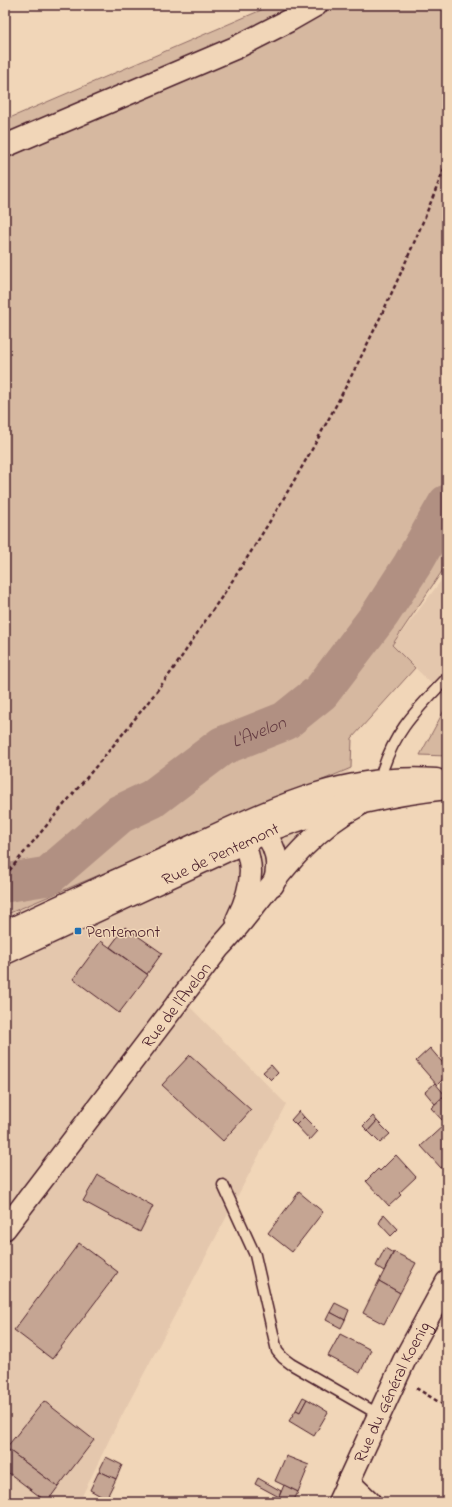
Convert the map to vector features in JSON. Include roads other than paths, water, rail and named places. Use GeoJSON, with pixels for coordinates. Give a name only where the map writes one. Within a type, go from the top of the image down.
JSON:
{"type":"FeatureCollection","features":[{"type":"Feature","properties":{"kind":"street"},"geometry":{"type":"LineString","coordinates":[[5,146],[242,45],[316,5]]}},
{"type":"Feature","properties":{"kind":"street","name":"Rue de Pentemont"},"geometry":{"type":"LineString","coordinates":[[5,932],[243,832],[264,832],[374,793],[404,778],[447,781]]}},
{"type":"Feature","properties":{"kind":"street","name":"Rue de Pentemont"},"geometry":{"type":"LineString","coordinates":[[5,953],[315,794],[347,785],[374,793],[447,788]]}},
{"type":"Feature","properties":{"kind":"street","name":"Rue de l'Avelon"},"geometry":{"type":"LineString","coordinates":[[5,1229],[219,948],[304,848],[339,817],[374,793]]}},
{"type":"Feature","properties":{"kind":"street"},"geometry":{"type":"LineString","coordinates":[[219,948],[233,928],[244,905],[249,889],[250,866],[243,832]]}},
{"type":"Feature","properties":{"kind":"street"},"geometry":{"type":"LineString","coordinates":[[264,832],[271,844],[276,859],[277,867],[273,885]]}},
{"type":"Feature","properties":{"kind":"street","name":"Rue du Général Koenig"},"geometry":{"type":"LineString","coordinates":[[339,1502],[396,1376],[447,1282]]}},
{"type":"Feature","properties":{"kind":"street"},"geometry":{"type":"LineString","coordinates":[[348,1481],[370,1502]]}},
{"type":"Feature","properties":{"kind":"lane"},"geometry":{"type":"LineString","coordinates":[[374,793],[389,752],[402,727],[410,716],[447,678]]}},
{"type":"Feature","properties":{"kind":"lane"},"geometry":{"type":"LineString","coordinates":[[223,1185],[254,1255],[276,1351],[282,1358],[291,1364],[378,1414]]}},
{"type":"Feature","properties":{"kind":"waterway","name":"L'Avelon"},"geometry":{"type":"LineString","coordinates":[[5,883],[48,876],[120,814],[152,799],[222,746],[285,721],[321,692],[381,613],[412,565],[447,504]]}},
{"type":"Feature","properties":{"kind":"place","name":"Pentemont"},"geometry":{"type":"Point","coordinates":[78,931]}}]}
